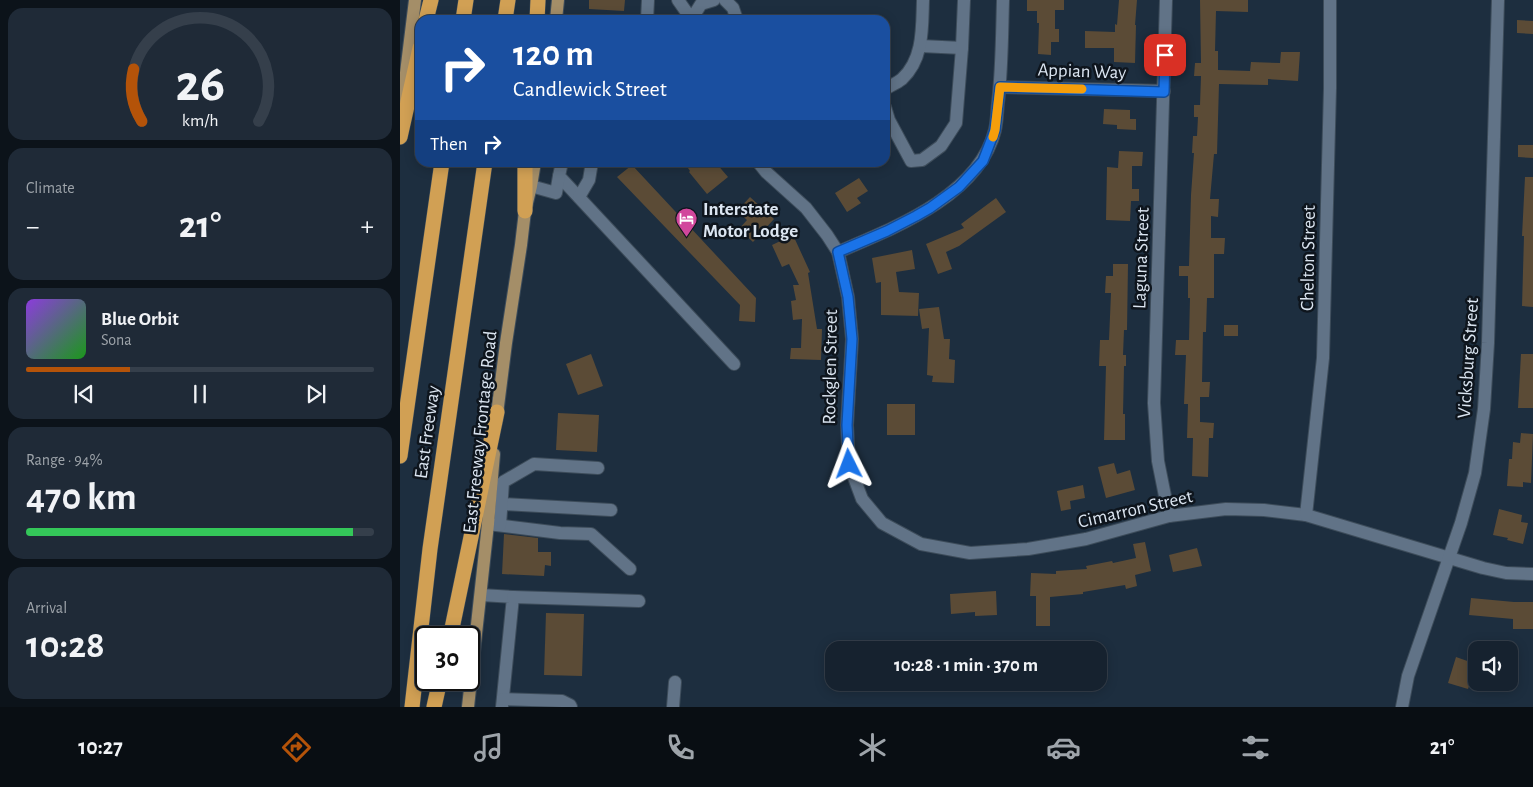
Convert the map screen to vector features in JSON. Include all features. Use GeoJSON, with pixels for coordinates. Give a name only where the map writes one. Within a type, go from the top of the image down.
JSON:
{"type":"FeatureCollection","features":[{"type":"Feature","properties":{"kind":"highway"},"geometry":{"type":"LineString","coordinates":[[427,15],[431,0]]}},
{"type":"Feature","properties":{"kind":"highway"},"geometry":{"type":"LineString","coordinates":[[464,15],[466,0]]}},
{"type":"Feature","properties":{"kind":"highway"},"geometry":{"type":"LineString","coordinates":[[506,15],[508,0]]}},
{"type":"Feature","properties":{"kind":"highway"},"geometry":{"type":"LineString","coordinates":[[537,15],[538,0]]}},
{"type":"Feature","properties":{"kind":"highway"},"geometry":{"type":"LineString","coordinates":[[400,137],[415,70]]}},
{"type":"Feature","properties":{"kind":"highway","name":"East Freeway"},"geometry":{"type":"LineString","coordinates":[[400,456],[441,167]]}},
{"type":"Feature","properties":{"kind":"highway","name":"East Freeway"},"geometry":{"type":"LineString","coordinates":[[412,707],[428,558],[484,167]]}},
{"type":"Feature","properties":{"kind":"highway"},"geometry":{"type":"LineString","coordinates":[[525,167],[525,211]]}},
{"type":"Feature","properties":{"kind":"highway"},"geometry":{"type":"LineString","coordinates":[[452,626],[497,412]]}},
{"type":"Feature","properties":{"kind":"highway"},"geometry":{"type":"LineString","coordinates":[[434,707],[438,691]]}},
{"type":"Feature","properties":{"kind":"main road"},"geometry":{"type":"LineString","coordinates":[[400,123],[415,0]]}},
{"type":"Feature","properties":{"kind":"main road"},"geometry":{"type":"LineString","coordinates":[[556,15],[558,0]]}},
{"type":"Feature","properties":{"kind":"main road","name":"East Freeway Frontage Road"},"geometry":{"type":"LineString","coordinates":[[468,707],[480,595],[494,525],[497,412],[525,211],[534,167]]}},
{"type":"Feature","properties":{"kind":"street"},"geometry":{"type":"LineString","coordinates":[[647,15],[648,0]]}},
{"type":"Feature","properties":{"kind":"street"},"geometry":{"type":"LineString","coordinates":[[678,0],[688,15]]}},
{"type":"Feature","properties":{"kind":"street"},"geometry":{"type":"LineString","coordinates":[[695,15],[701,4],[714,0]]}},
{"type":"Feature","properties":{"kind":"street"},"geometry":{"type":"LineString","coordinates":[[725,0],[733,8],[735,15]]}},
{"type":"Feature","properties":{"kind":"street"},"geometry":{"type":"LineString","coordinates":[[890,86],[902,79],[910,69],[921,46],[923,0]]}},
{"type":"Feature","properties":{"kind":"street"},"geometry":{"type":"LineString","coordinates":[[890,122],[911,160],[922,160],[941,146],[956,123],[964,0]]}},
{"type":"Feature","properties":{"kind":"street"},"geometry":{"type":"LineString","coordinates":[[838,252],[887,231],[930,208],[959,187],[983,161],[995,130],[1000,87],[1003,0]]}},
{"type":"Feature","properties":{"kind":"street","name":"Laguna Street"},"geometry":{"type":"LineString","coordinates":[[1166,0],[1154,403],[1158,461],[1169,516]]}},
{"type":"Feature","properties":{"kind":"street","name":"Chelton Street"},"geometry":{"type":"LineString","coordinates":[[1306,515],[1324,358],[1330,0]]}},
{"type":"Feature","properties":{"kind":"street","name":"Vicksburg Street"},"geometry":{"type":"LineString","coordinates":[[1402,707],[1408,676],[1461,523],[1475,473],[1484,409],[1488,343],[1498,0]]}},
{"type":"Feature","properties":{"kind":"street"},"geometry":{"type":"LineString","coordinates":[[921,46],[962,48]]}},
{"type":"Feature","properties":{"kind":"street","name":"Appian Way"},"geometry":{"type":"LineString","coordinates":[[1000,87],[1164,92]]}},
{"type":"Feature","properties":{"kind":"street"},"geometry":{"type":"LineString","coordinates":[[531,186],[556,193],[561,167]]}},
{"type":"Feature","properties":{"kind":"street"},"geometry":{"type":"LineString","coordinates":[[579,197],[589,180],[591,167]]}},
{"type":"Feature","properties":{"kind":"street","name":"Rockglen Street"},"geometry":{"type":"LineString","coordinates":[[762,167],[806,208],[838,252],[848,297],[852,339],[847,425],[849,464],[856,483]]}},
{"type":"Feature","properties":{"kind":"street"},"geometry":{"type":"LineString","coordinates":[[559,176],[734,364]]}},
{"type":"Feature","properties":{"kind":"street"},"geometry":{"type":"LineString","coordinates":[[598,468],[534,464],[503,482],[502,504],[494,525],[560,533],[592,534],[630,569]]}},
{"type":"Feature","properties":{"kind":"street","name":"Cimarron Street"},"geometry":{"type":"LineString","coordinates":[[856,483],[862,499],[882,523],[921,544],[970,553],[1028,549],[1086,539],[1169,516],[1226,509],[1264,510],[1306,515],[1483,568],[1506,573],[1533,574]]}},
{"type":"Feature","properties":{"kind":"street"},"geometry":{"type":"LineString","coordinates":[[502,504],[611,510]]}},
{"type":"Feature","properties":{"kind":"street"},"geometry":{"type":"LineString","coordinates":[[480,595],[639,601]]}},
{"type":"Feature","properties":{"kind":"street"},"geometry":{"type":"LineString","coordinates":[[512,597],[503,703],[562,701],[571,707]]}},
{"type":"Feature","properties":{"kind":"street"},"geometry":{"type":"LineString","coordinates":[[672,707],[674,682]]}},
{"type":"Feature","properties":{"kind":"building"},"geometry":{"type":"Polygon","coordinates":[[[589,0],[625,0],[624,11],[589,9],[589,0]]]}},
{"type":"Feature","properties":{"kind":"building"},"geometry":{"type":"Polygon","coordinates":[[[1027,0],[1064,0],[1064,10],[1055,10],[1055,29],[1059,29],[1059,42],[1051,42],[1051,55],[1038,54],[1039,23],[1037,23],[1037,11],[1027,11],[1027,0]]]}},
{"type":"Feature","properties":{"kind":"building"},"geometry":{"type":"Polygon","coordinates":[[[1119,0],[1137,0],[1135,63],[1114,62],[1114,48],[1085,48],[1085,31],[1115,32],[1119,0]]]}},
{"type":"Feature","properties":{"kind":"building"},"geometry":{"type":"Polygon","coordinates":[[[1200,0],[1248,0],[1248,12],[1216,11],[1215,51],[1218,51],[1218,70],[1250,71],[1251,62],[1280,63],[1281,52],[1300,52],[1298,81],[1268,79],[1268,85],[1219,84],[1217,154],[1214,154],[1210,199],[1219,199],[1218,217],[1211,216],[1211,238],[1225,238],[1224,254],[1214,254],[1214,298],[1207,298],[1206,332],[1203,332],[1202,382],[1210,382],[1209,397],[1200,397],[1200,422],[1214,423],[1213,438],[1209,438],[1208,477],[1192,476],[1193,438],[1187,438],[1188,404],[1184,404],[1186,355],[1175,355],[1176,340],[1189,340],[1190,298],[1188,298],[1188,276],[1179,276],[1179,266],[1189,266],[1194,153],[1192,153],[1193,136],[1197,136],[1198,117],[1194,117],[1194,105],[1200,105],[1201,76],[1194,76],[1195,63],[1201,63],[1200,0]]]}},
{"type":"Feature","properties":{"kind":"building"},"geometry":{"type":"Polygon","coordinates":[[[1517,20],[1533,21],[1533,34],[1517,33],[1517,20]]]}},
{"type":"Feature","properties":{"kind":"building"},"geometry":{"type":"Polygon","coordinates":[[[1104,109],[1130,110],[1130,119],[1136,119],[1136,130],[1117,129],[1117,125],[1103,124],[1104,109]]]}},
{"type":"Feature","properties":{"kind":"building"},"geometry":{"type":"Polygon","coordinates":[[[1518,145],[1533,145],[1533,158],[1518,157],[1518,145]]]}},
{"type":"Feature","properties":{"kind":"building"},"geometry":{"type":"Polygon","coordinates":[[[1119,151],[1143,152],[1142,166],[1132,166],[1132,189],[1139,189],[1139,201],[1131,201],[1130,221],[1106,220],[1107,167],[1118,168],[1119,151]]]}},
{"type":"Feature","properties":{"kind":"building","name":"Interstate Motor Lodge"},"geometry":{"type":"Polygon","coordinates":[[[630,167],[634,167],[756,298],[755,322],[739,321],[740,305],[617,177],[630,167]]]}},
{"type":"Feature","properties":{"kind":"building"},"geometry":{"type":"Polygon","coordinates":[[[687,167],[719,167],[728,177],[707,194],[687,167]]]}},
{"type":"Feature","properties":{"kind":"building"},"geometry":{"type":"Polygon","coordinates":[[[1525,177],[1533,177],[1533,307],[1522,306],[1524,236],[1522,236],[1525,177]]]}},
{"type":"Feature","properties":{"kind":"building"},"geometry":{"type":"Polygon","coordinates":[[[859,178],[868,191],[857,198],[861,203],[847,212],[835,193],[859,178]]]}},
{"type":"Feature","properties":{"kind":"building"},"geometry":{"type":"Polygon","coordinates":[[[750,197],[774,219],[753,242],[739,229],[747,220],[737,211],[750,197]]]}},
{"type":"Feature","properties":{"kind":"building"},"geometry":{"type":"Polygon","coordinates":[[[996,198],[1006,212],[959,246],[946,252],[952,269],[938,274],[926,244],[964,228],[961,224],[996,198]]]}},
{"type":"Feature","properties":{"kind":"building"},"geometry":{"type":"Polygon","coordinates":[[[793,235],[810,272],[808,273],[817,329],[822,329],[821,360],[790,359],[791,348],[801,348],[802,319],[793,320],[791,301],[796,300],[793,285],[799,285],[789,264],[782,267],[772,245],[793,235]]]}},
{"type":"Feature","properties":{"kind":"building"},"geometry":{"type":"Polygon","coordinates":[[[912,250],[915,269],[896,272],[899,292],[919,293],[918,316],[881,315],[881,282],[876,283],[872,258],[912,250]]]}},
{"type":"Feature","properties":{"kind":"building"},"geometry":{"type":"Polygon","coordinates":[[[1113,264],[1128,264],[1127,330],[1124,330],[1123,355],[1126,355],[1123,414],[1125,414],[1125,440],[1104,440],[1106,366],[1099,366],[1100,340],[1109,340],[1111,293],[1105,293],[1106,276],[1113,276],[1113,264]]]}},
{"type":"Feature","properties":{"kind":"building"},"geometry":{"type":"Polygon","coordinates":[[[939,307],[944,339],[950,339],[949,359],[955,360],[954,383],[932,382],[933,376],[927,375],[929,328],[922,329],[919,309],[939,307]]]}},
{"type":"Feature","properties":{"kind":"building"},"geometry":{"type":"Polygon","coordinates":[[[1224,325],[1238,325],[1238,336],[1224,336],[1224,325]]]}},
{"type":"Feature","properties":{"kind":"building"},"geometry":{"type":"Polygon","coordinates":[[[591,354],[603,386],[578,395],[566,364],[591,354]]]}},
{"type":"Feature","properties":{"kind":"building"},"geometry":{"type":"Polygon","coordinates":[[[1521,354],[1533,354],[1533,408],[1518,408],[1521,354]]]}},
{"type":"Feature","properties":{"kind":"building"},"geometry":{"type":"Polygon","coordinates":[[[887,404],[915,404],[915,435],[887,435],[887,404]]]}},
{"type":"Feature","properties":{"kind":"building"},"geometry":{"type":"Polygon","coordinates":[[[558,413],[599,415],[597,452],[556,450],[558,413]]]}},
{"type":"Feature","properties":{"kind":"building"},"geometry":{"type":"Polygon","coordinates":[[[1521,433],[1533,434],[1531,483],[1523,482],[1523,487],[1507,486],[1509,459],[1512,459],[1513,442],[1520,443],[1521,433]]]}},
{"type":"Feature","properties":{"kind":"building"},"geometry":{"type":"Polygon","coordinates":[[[1114,463],[1117,474],[1130,470],[1135,490],[1106,498],[1098,467],[1114,463]]]}},
{"type":"Feature","properties":{"kind":"building"},"geometry":{"type":"Polygon","coordinates":[[[1083,485],[1085,498],[1070,501],[1071,509],[1061,511],[1057,491],[1083,485]]]}},
{"type":"Feature","properties":{"kind":"building"},"geometry":{"type":"Polygon","coordinates":[[[1499,509],[1522,515],[1521,522],[1528,523],[1523,544],[1493,535],[1499,509]]]}},
{"type":"Feature","properties":{"kind":"building"},"geometry":{"type":"Polygon","coordinates":[[[504,534],[538,538],[538,552],[551,552],[551,566],[545,565],[544,576],[502,574],[504,534]]]}},
{"type":"Feature","properties":{"kind":"building"},"geometry":{"type":"Polygon","coordinates":[[[1145,542],[1151,571],[1135,575],[1137,586],[1126,589],[1125,585],[1083,592],[1083,594],[1050,597],[1050,626],[1036,626],[1036,596],[1030,596],[1031,573],[1056,574],[1056,571],[1087,569],[1086,566],[1136,558],[1133,544],[1145,542]]]}},
{"type":"Feature","properties":{"kind":"building"},"geometry":{"type":"Polygon","coordinates":[[[1197,548],[1202,566],[1173,572],[1169,555],[1197,548]]]}},
{"type":"Feature","properties":{"kind":"building"},"geometry":{"type":"Polygon","coordinates":[[[996,591],[997,615],[975,616],[975,612],[951,614],[950,594],[996,591]]]}},
{"type":"Feature","properties":{"kind":"building"},"geometry":{"type":"Polygon","coordinates":[[[1471,598],[1533,602],[1533,629],[1513,629],[1513,619],[1469,615],[1471,598]]]}},
{"type":"Feature","properties":{"kind":"building"},"geometry":{"type":"Polygon","coordinates":[[[546,613],[584,614],[582,676],[544,675],[546,613]]]}},
{"type":"Feature","properties":{"kind":"building"},"geometry":{"type":"Polygon","coordinates":[[[1456,657],[1468,661],[1468,689],[1448,683],[1456,657]]]}},
{"type":"Feature","properties":{"kind":"slow traffic"},"geometry":{"type":"LineString","coordinates":[[993,137],[1000,87],[1082,89]]}},
{"type":"Feature","properties":{"kind":"place","name":"Interstate Motor Lodge"},"geometry":{"type":"Point","coordinates":[687,238]}},
{"type":"Feature","properties":{"kind":"route"},"geometry":{"type":"LineString","coordinates":[[849,464],[847,425],[852,339],[848,297],[838,252],[916,216],[959,187],[983,161],[995,130],[1000,87],[1164,92],[1165,55]]}}]}
